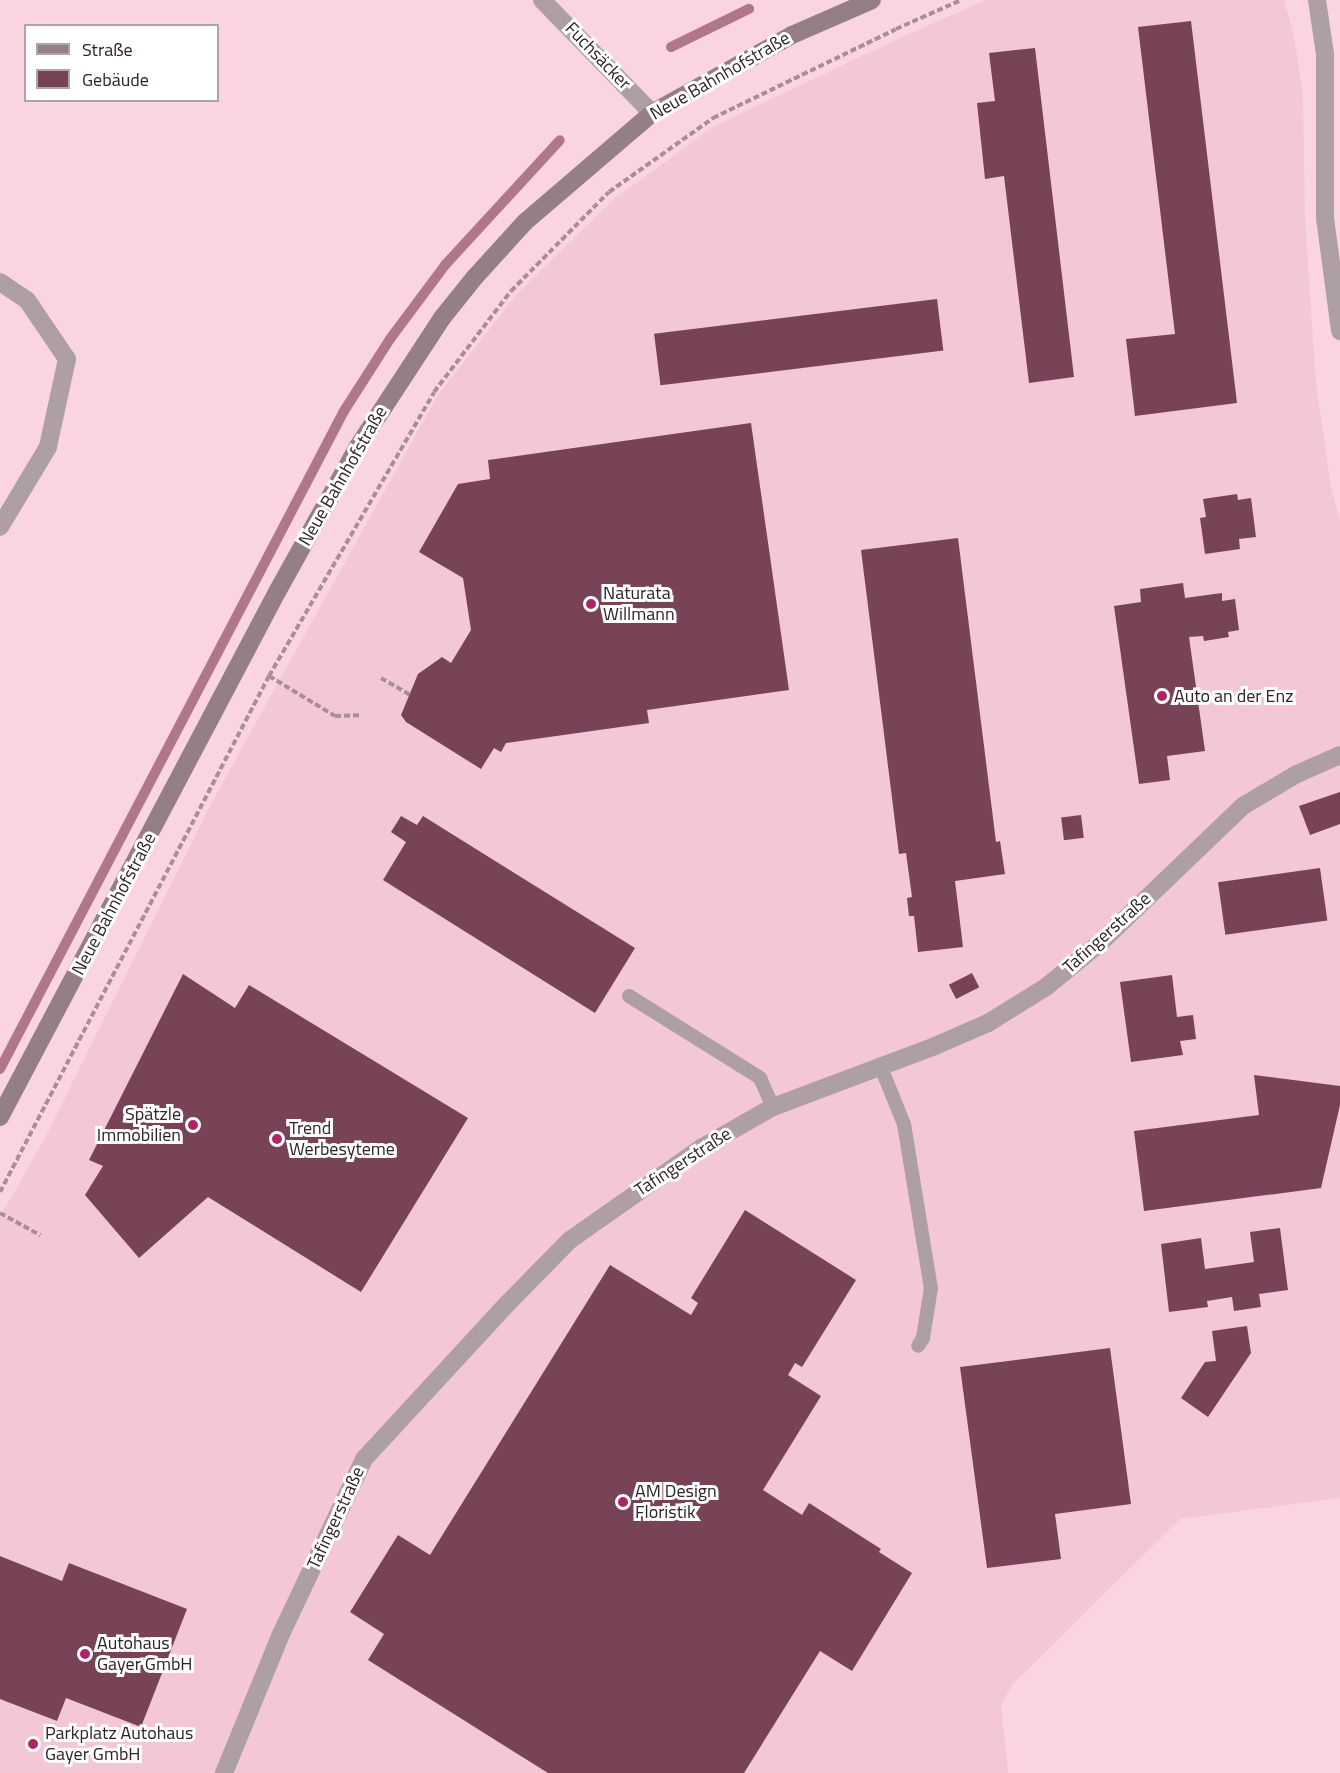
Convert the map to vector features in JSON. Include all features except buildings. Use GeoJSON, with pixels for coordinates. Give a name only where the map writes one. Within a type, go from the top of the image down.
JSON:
{"type":"FeatureCollection","features":[{"type":"Feature","properties":{"kind":"main road","name":"Neue Bahnhofstraße"},"geometry":{"type":"LineString","coordinates":[[0,1117],[277,592],[357,448],[405,371],[475,277],[525,222],[652,113],[792,34],[872,0]]}},
{"type":"Feature","properties":{"kind":"street","name":"Fuchsäcker"},"geometry":{"type":"LineString","coordinates":[[542,0],[652,113]]}},
{"type":"Feature","properties":{"kind":"street"},"geometry":{"type":"LineString","coordinates":[[1317,0],[1333,54],[1325,218],[1340,331]]}},
{"type":"Feature","properties":{"kind":"street"},"geometry":{"type":"LineString","coordinates":[[0,282],[27,300],[67,359],[48,447],[0,527]]}},
{"type":"Feature","properties":{"kind":"street","name":"Tafingerstraße"},"geometry":{"type":"LineString","coordinates":[[224,1773],[281,1634],[364,1459],[570,1240],[701,1148],[773,1107],[935,1046],[987,1023],[1046,987],[1100,942],[1243,806],[1297,774],[1340,755]]}},
{"type":"Feature","properties":{"kind":"lane"},"geometry":{"type":"LineString","coordinates":[[629,996],[760,1078],[773,1107]]}},
{"type":"Feature","properties":{"kind":"lane"},"geometry":{"type":"LineString","coordinates":[[880,1065],[904,1124],[931,1288],[923,1338],[918,1346]]}},
{"type":"Feature","properties":{"kind":"path"},"geometry":{"type":"LineString","coordinates":[[0,1192],[269,676],[434,392],[511,291],[609,192],[713,118],[961,0]]}},
{"type":"Feature","properties":{"kind":"path"},"geometry":{"type":"LineString","coordinates":[[269,676],[335,716],[358,715]]}},
{"type":"Feature","properties":{"kind":"path"},"geometry":{"type":"LineString","coordinates":[[381,678],[410,695]]}},
{"type":"Feature","properties":{"kind":"path"},"geometry":{"type":"LineString","coordinates":[[0,1213],[40,1235]]}},
{"type":"Feature","properties":{"kind":"shaded area"},"geometry":{"type":"Polygon","coordinates":[[[986,0],[1284,0],[1294,36],[1303,96],[1305,219],[1316,384],[1331,487],[1340,522],[1340,1498],[1180,1519],[1012,1685],[1001,1705],[1008,1773],[0,1773],[0,1217],[45,1138],[208,810],[275,688],[438,395],[516,295],[614,199],[716,125],[986,0]]]}},
{"type":"Feature","properties":{"kind":"waterway"},"geometry":{"type":"LineString","coordinates":[[671,47],[749,9]]}},
{"type":"Feature","properties":{"kind":"waterway"},"geometry":{"type":"LineString","coordinates":[[0,1069],[344,411],[390,339],[446,264],[560,140]]}},
{"type":"Feature","properties":{"kind":"place","name":"Naturata Willmann"},"geometry":{"type":"Point","coordinates":[591,604]}},
{"type":"Feature","properties":{"kind":"place","name":"Auto an der Enz"},"geometry":{"type":"Point","coordinates":[1162,696]}},
{"type":"Feature","properties":{"kind":"place","name":"Spätzle Immobilien"},"geometry":{"type":"Point","coordinates":[193,1125]}},
{"type":"Feature","properties":{"kind":"place","name":"Trend Werbesyteme"},"geometry":{"type":"Point","coordinates":[277,1139]}},
{"type":"Feature","properties":{"kind":"place","name":"AM Design Floristik"},"geometry":{"type":"Point","coordinates":[623,1502]}},
{"type":"Feature","properties":{"kind":"place","name":"Autohaus Gayer GmbH"},"geometry":{"type":"Point","coordinates":[85,1654]}},
{"type":"Feature","properties":{"kind":"place","name":"Parkplatz Autohaus Gayer GmbH"},"geometry":{"type":"Point","coordinates":[33,1744]}}]}
